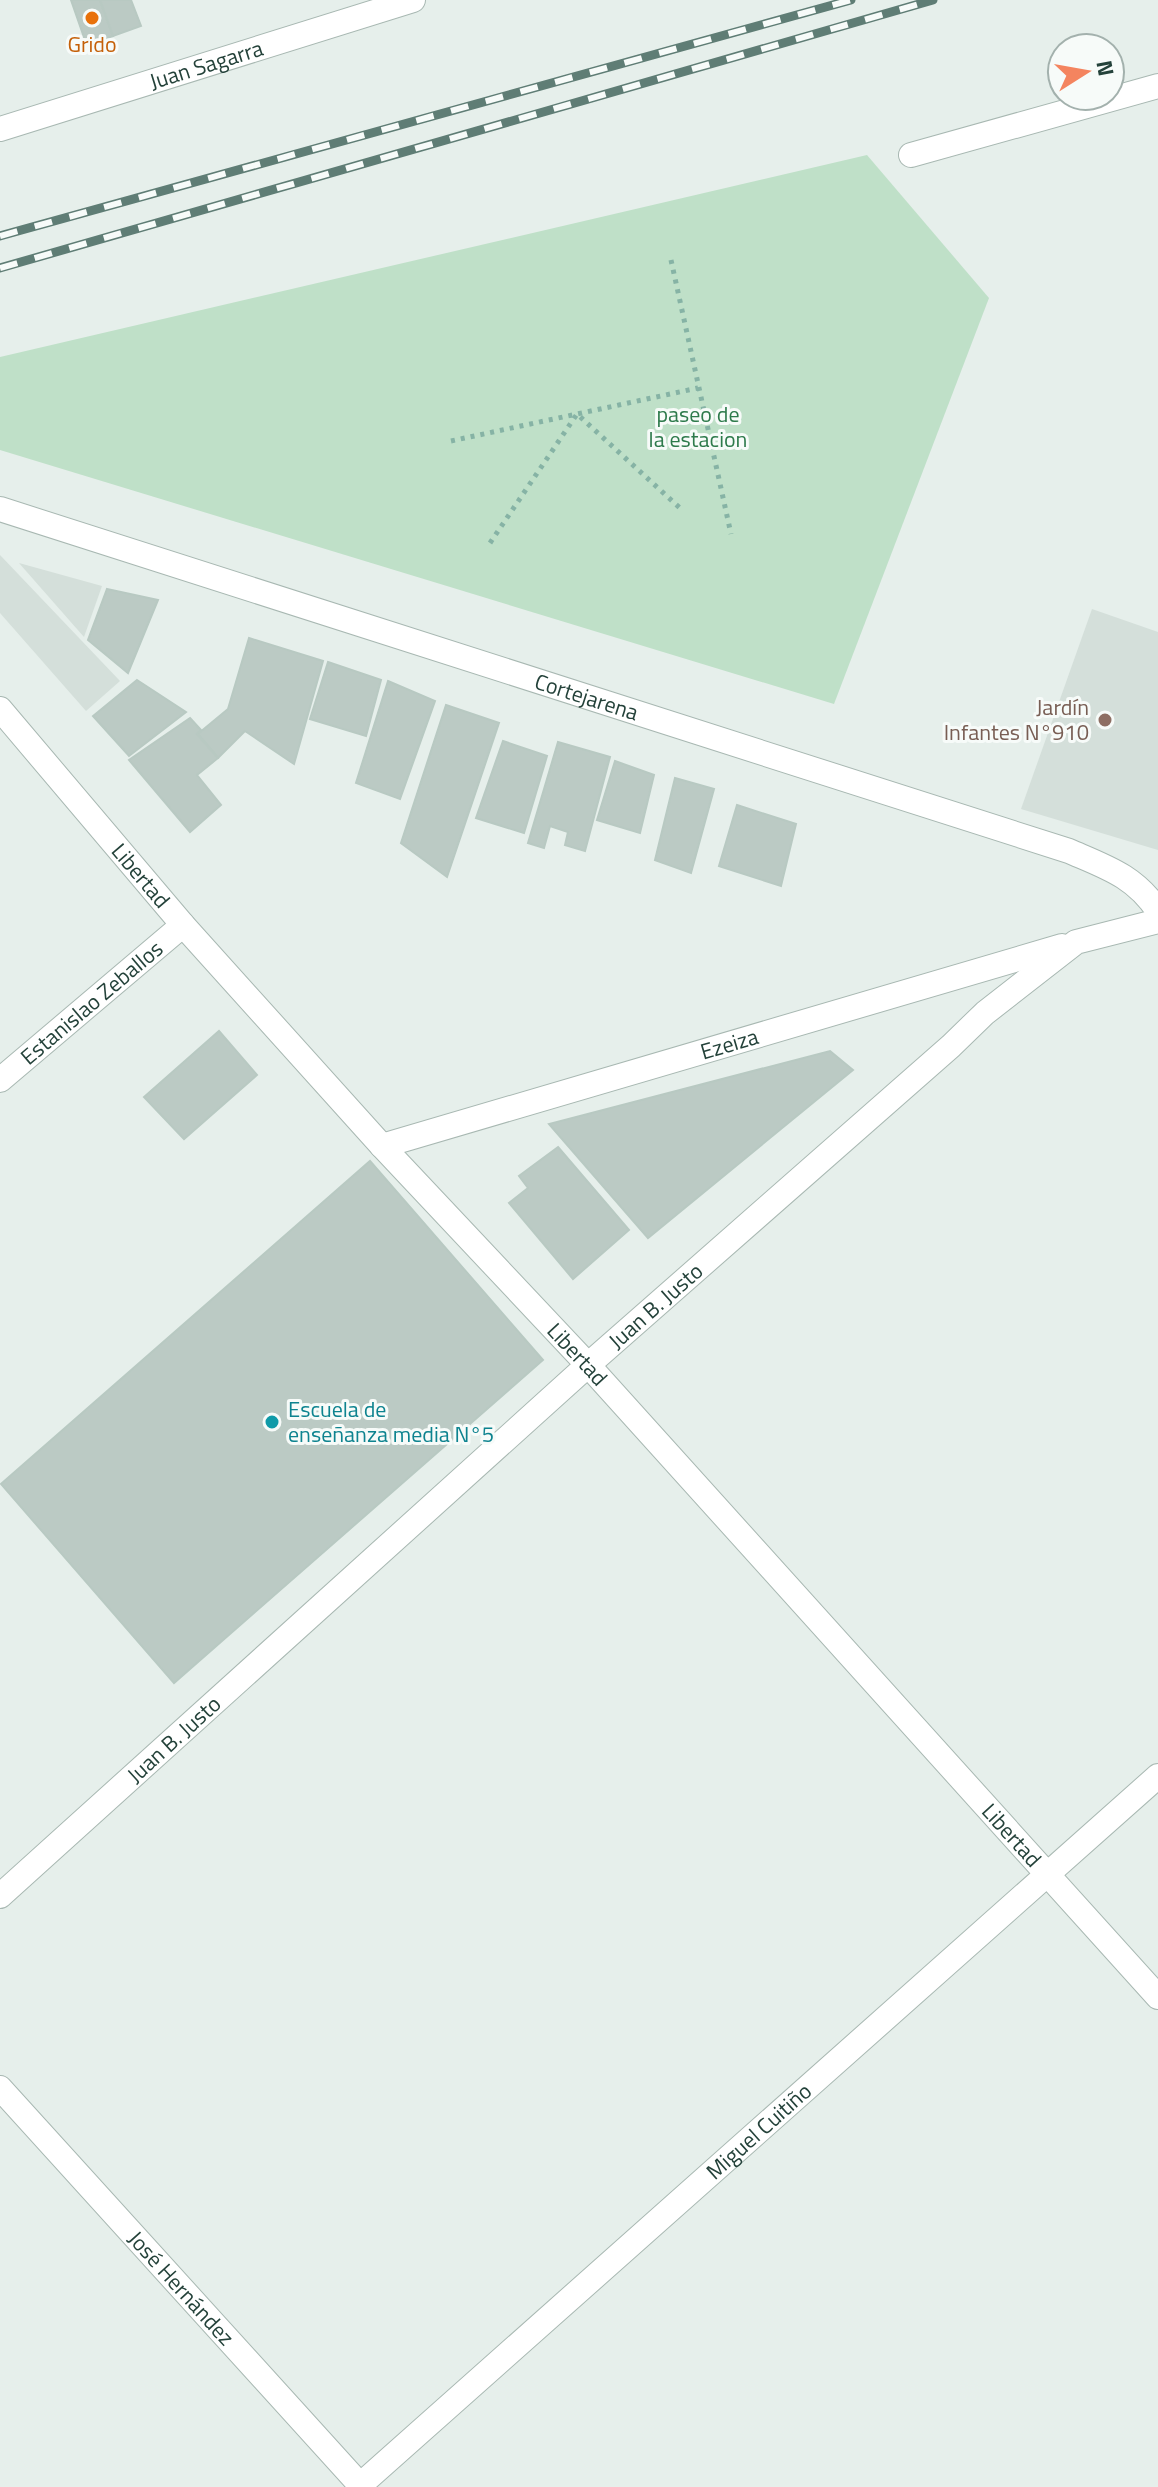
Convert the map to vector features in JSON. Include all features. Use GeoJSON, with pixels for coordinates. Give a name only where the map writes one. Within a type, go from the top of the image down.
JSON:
{"type":"FeatureCollection","features":[{"type":"Feature","properties":{"kind":"street","name":"Juan Sagarra"},"geometry":{"type":"LineString","coordinates":[[0,129],[413,0]]}},
{"type":"Feature","properties":{"kind":"street"},"geometry":{"type":"LineString","coordinates":[[911,155],[1158,86]]}},
{"type":"Feature","properties":{"kind":"street","name":"Cortejarena"},"geometry":{"type":"LineString","coordinates":[[0,509],[1069,851],[1128,877],[1148,896],[1158,911]]}},
{"type":"Feature","properties":{"kind":"street","name":"Libertad"},"geometry":{"type":"LineString","coordinates":[[0,709],[183,925],[382,1146],[588,1365],[1158,1997]]}},
{"type":"Feature","properties":{"kind":"street","name":"Juan B. Justo"},"geometry":{"type":"LineString","coordinates":[[0,1896],[588,1365],[985,1013],[1076,942],[1158,921]]}},
{"type":"Feature","properties":{"kind":"street","name":"Estanislao Zeballos"},"geometry":{"type":"LineString","coordinates":[[0,1080],[183,925]]}},
{"type":"Feature","properties":{"kind":"street","name":"Ezeiza"},"geometry":{"type":"LineString","coordinates":[[382,1146],[1076,942]]}},
{"type":"Feature","properties":{"kind":"street","name":"Miguel Cuitiño"},"geometry":{"type":"LineString","coordinates":[[360,2486],[1158,1776]]}},
{"type":"Feature","properties":{"kind":"street","name":"José Hernández"},"geometry":{"type":"LineString","coordinates":[[0,2088],[360,2486]]}},
{"type":"Feature","properties":{"kind":"path"},"geometry":{"type":"LineString","coordinates":[[671,260],[731,534]]}},
{"type":"Feature","properties":{"kind":"path"},"geometry":{"type":"LineString","coordinates":[[451,441],[698,388]]}},
{"type":"Feature","properties":{"kind":"path"},"geometry":{"type":"LineString","coordinates":[[577,414],[681,509]]}},
{"type":"Feature","properties":{"kind":"path"},"geometry":{"type":"LineString","coordinates":[[490,543],[577,414]]}},
{"type":"Feature","properties":{"kind":"shaded area"},"geometry":{"type":"Polygon","coordinates":[[[0,555],[120,681],[86,711],[0,613],[0,555]]]}},
{"type":"Feature","properties":{"kind":"shaded area"},"geometry":{"type":"Polygon","coordinates":[[[19,563],[102,586],[84,637],[19,563]]]}},
{"type":"Feature","properties":{"kind":"shaded area","name":"Jardín Infantes N°910"},"geometry":{"type":"Polygon","coordinates":[[[1092,609],[1158,632],[1158,850],[1021,809],[1092,609]]]}},
{"type":"Feature","properties":{"kind":"green space","name":"paseo de la estacion"},"geometry":{"type":"Polygon","coordinates":[[[867,155],[989,298],[834,704],[0,450],[0,357],[867,155]]]}},
{"type":"Feature","properties":{"kind":"building","name":"Grido"},"geometry":{"type":"Polygon","coordinates":[[[71,0],[100,0],[113,36],[87,46],[71,0]]]}},
{"type":"Feature","properties":{"kind":"building"},"geometry":{"type":"Polygon","coordinates":[[[100,0],[131,0],[141,26],[113,36],[100,0]]]}},
{"type":"Feature","properties":{"kind":"building"},"geometry":{"type":"Polygon","coordinates":[[[107,589],[158,600],[128,673],[88,640],[107,589]]]}},
{"type":"Feature","properties":{"kind":"building"},"geometry":{"type":"Polygon","coordinates":[[[249,638],[323,661],[294,764],[245,731],[218,758],[198,734],[228,709],[249,638]]]}},
{"type":"Feature","properties":{"kind":"building"},"geometry":{"type":"Polygon","coordinates":[[[328,662],[381,680],[366,736],[310,719],[328,662]]]}},
{"type":"Feature","properties":{"kind":"building"},"geometry":{"type":"Polygon","coordinates":[[[137,680],[186,712],[129,756],[93,716],[137,680]]]}},
{"type":"Feature","properties":{"kind":"building"},"geometry":{"type":"Polygon","coordinates":[[[388,681],[435,701],[400,799],[356,783],[388,681]]]}},
{"type":"Feature","properties":{"kind":"building"},"geometry":{"type":"Polygon","coordinates":[[[446,705],[499,723],[447,877],[401,843],[446,705]]]}},
{"type":"Feature","properties":{"kind":"building"},"geometry":{"type":"Polygon","coordinates":[[[190,718],[201,730],[197,734],[218,758],[197,775],[221,805],[190,832],[129,760],[190,718]]]}},
{"type":"Feature","properties":{"kind":"building"},"geometry":{"type":"Polygon","coordinates":[[[503,741],[547,756],[524,833],[476,818],[503,741]]]}},
{"type":"Feature","properties":{"kind":"building"},"geometry":{"type":"Polygon","coordinates":[[[558,742],[610,757],[585,851],[565,845],[568,832],[550,826],[544,848],[528,843],[558,742]]]}},
{"type":"Feature","properties":{"kind":"building"},"geometry":{"type":"Polygon","coordinates":[[[615,761],[654,775],[640,833],[597,820],[615,761]]]}},
{"type":"Feature","properties":{"kind":"building"},"geometry":{"type":"Polygon","coordinates":[[[675,778],[714,789],[691,873],[655,860],[675,778]]]}},
{"type":"Feature","properties":{"kind":"building"},"geometry":{"type":"Polygon","coordinates":[[[737,805],[796,824],[781,886],[719,866],[737,805]]]}},
{"type":"Feature","properties":{"kind":"building"},"geometry":{"type":"Polygon","coordinates":[[[219,1031],[257,1075],[184,1139],[144,1097],[219,1031]]]}},
{"type":"Feature","properties":{"kind":"building"},"geometry":{"type":"Polygon","coordinates":[[[830,1051],[853,1070],[648,1238],[549,1124],[830,1051]]]}},
{"type":"Feature","properties":{"kind":"building"},"geometry":{"type":"Polygon","coordinates":[[[558,1147],[629,1230],[573,1279],[509,1203],[528,1188],[519,1176],[558,1147]]]}},
{"type":"Feature","properties":{"kind":"building","name":"Escuela de enseñanza media N°5"},"geometry":{"type":"Polygon","coordinates":[[[370,1161],[543,1360],[174,1683],[1,1484],[370,1161]]]}},
{"type":"Feature","properties":{"kind":"railway"},"geometry":{"type":"LineString","coordinates":[[0,236],[851,0]]}},
{"type":"Feature","properties":{"kind":"railway"},"geometry":{"type":"LineString","coordinates":[[0,268],[933,0]]}},
{"type":"Feature","properties":{"kind":"place","name":"Grido"},"geometry":{"type":"Point","coordinates":[92,18]}},
{"type":"Feature","properties":{"kind":"place","name":"Jardín Infantes N°910"},"geometry":{"type":"Point","coordinates":[1105,720]}},
{"type":"Feature","properties":{"kind":"place","name":"Escuela de enseñanza media N°5"},"geometry":{"type":"Point","coordinates":[272,1422]}}]}
